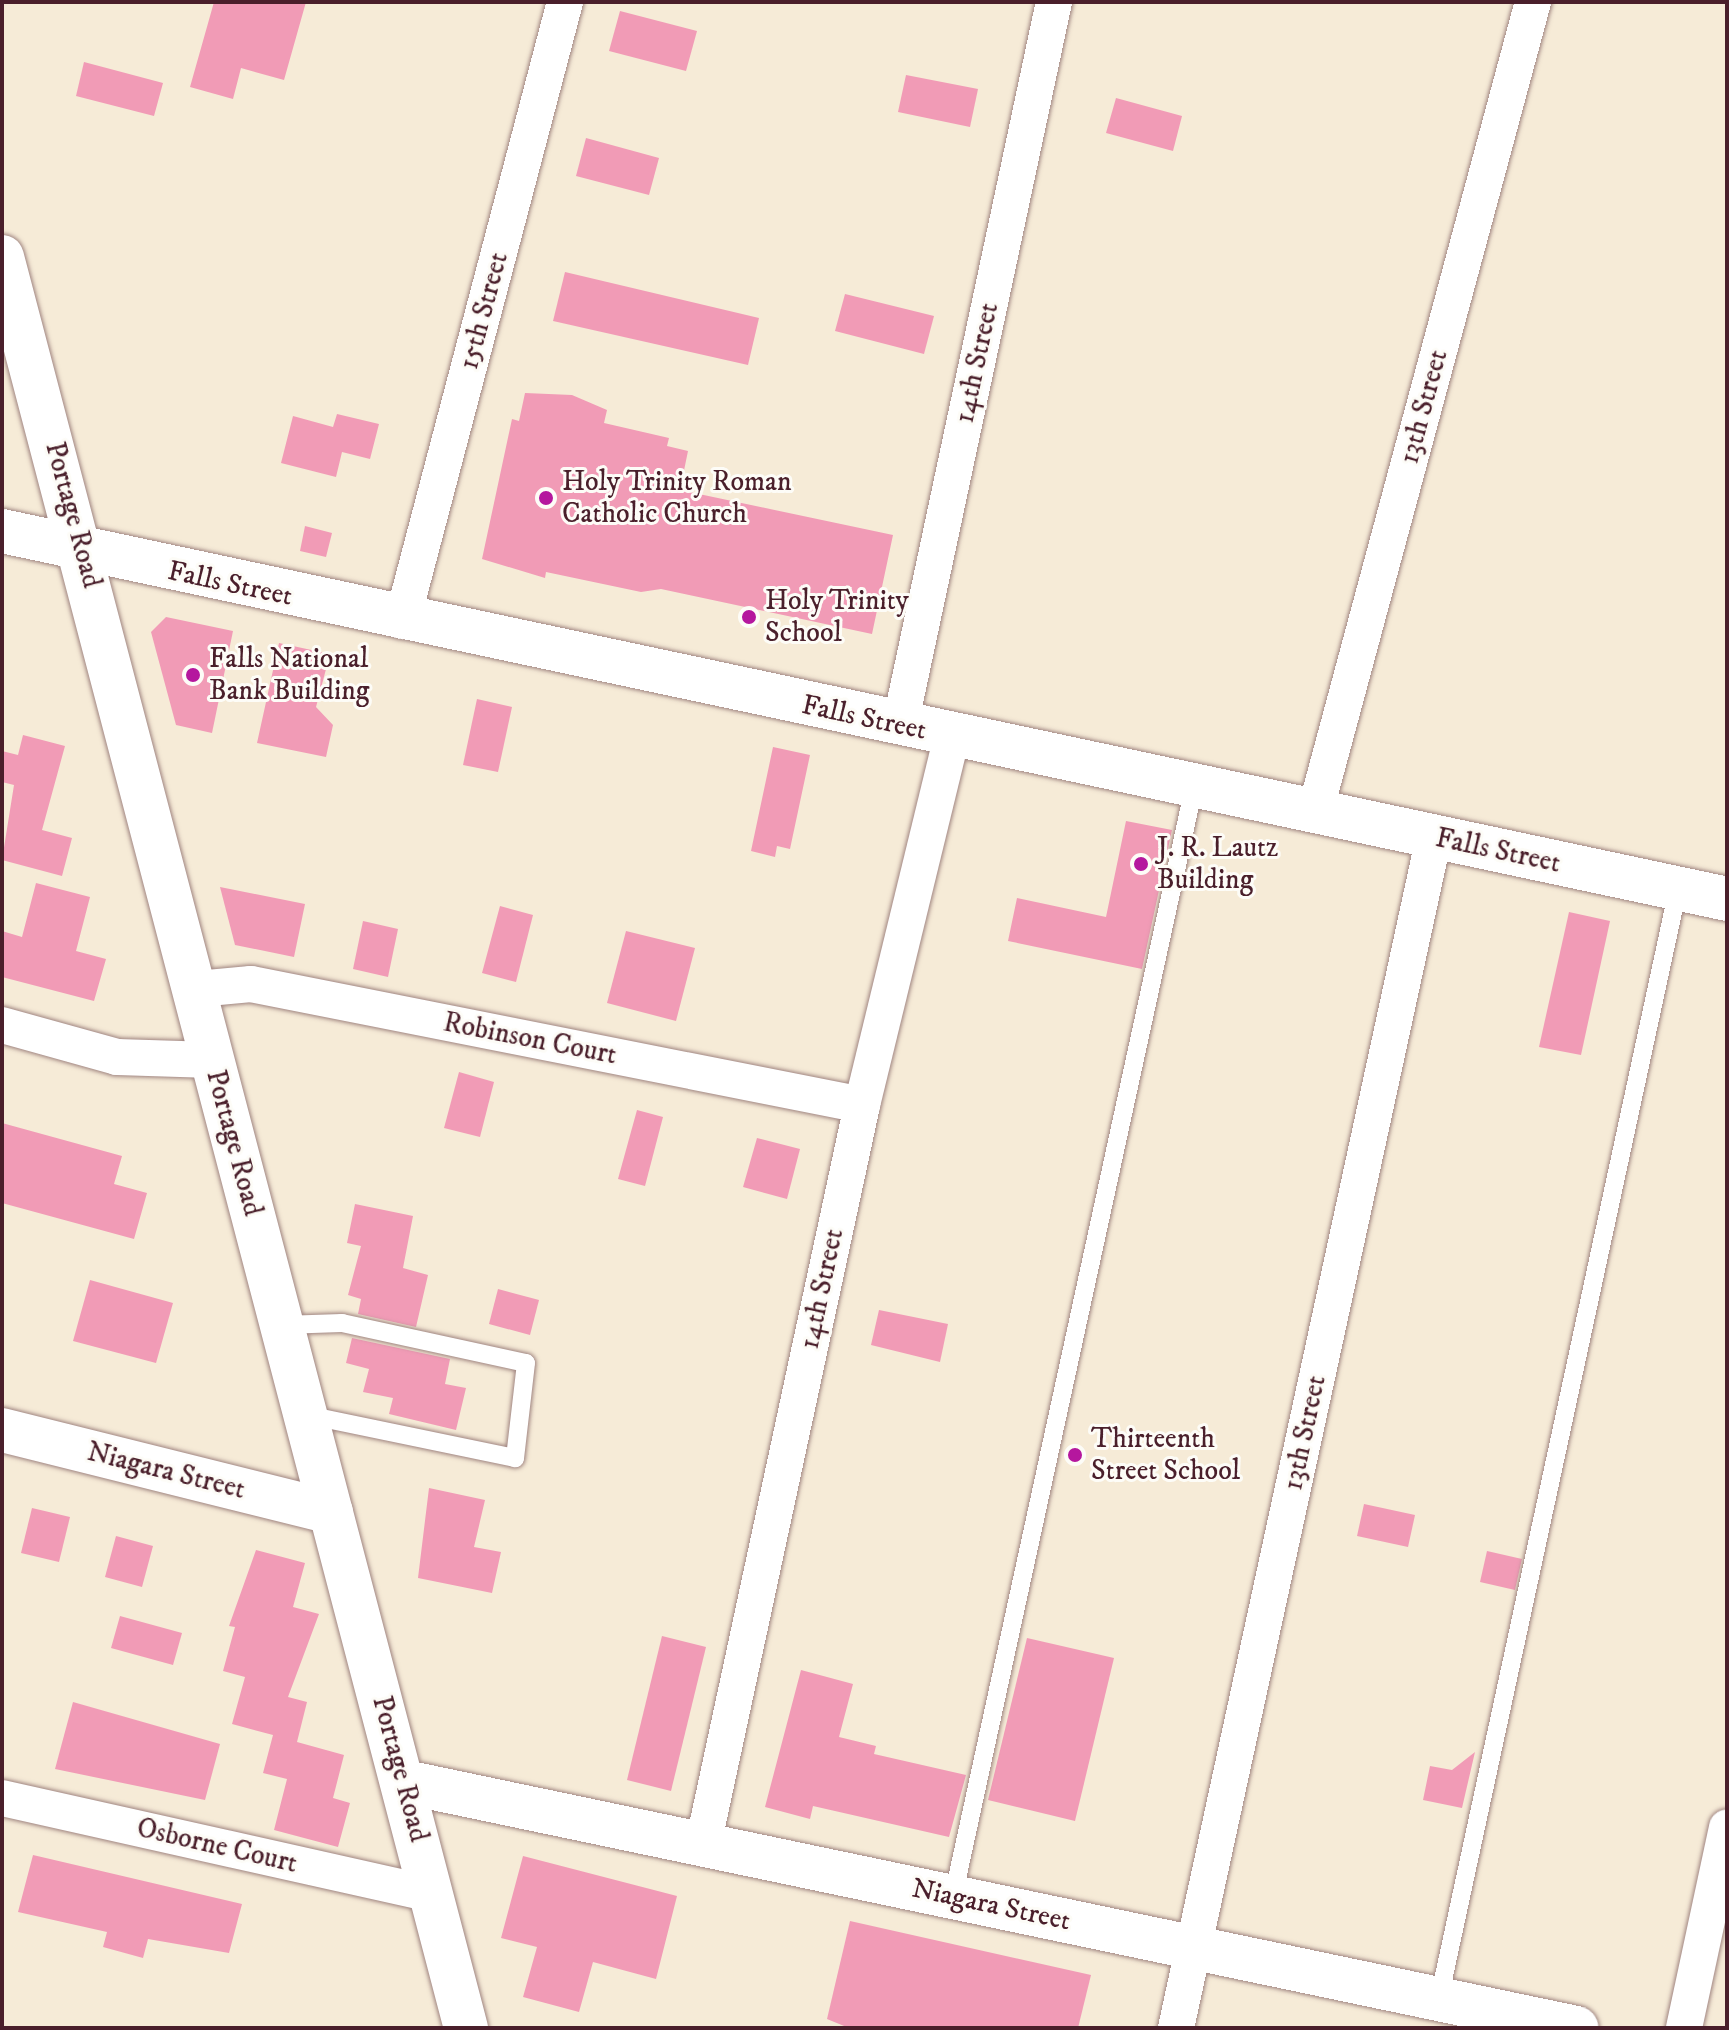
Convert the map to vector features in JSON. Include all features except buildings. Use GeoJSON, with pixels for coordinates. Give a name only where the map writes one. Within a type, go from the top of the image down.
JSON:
{"type":"FeatureCollection","features":[{"type":"Feature","properties":{"kind":"street","name":"15th Street"},"geometry":{"type":"LineString","coordinates":[[402,621],[565,2]]}},
{"type":"Feature","properties":{"kind":"street","name":"14th Street"},"geometry":{"type":"LineString","coordinates":[[900,725],[1054,2]]}},
{"type":"Feature","properties":{"kind":"street","name":"13th Street"},"geometry":{"type":"LineString","coordinates":[[1315,812],[1533,2]]}},
{"type":"Feature","properties":{"kind":"street","name":"Portage Road"},"geometry":{"type":"LineString","coordinates":[[2,257],[12,331],[84,554],[197,989],[212,1060],[405,1782],[466,2028]]}},
{"type":"Feature","properties":{"kind":"street","name":"Falls Street"},"geometry":{"type":"LineString","coordinates":[[2,531],[84,554],[1727,899]]}},
{"type":"Feature","properties":{"kind":"street","name":"14th Street"},"geometry":{"type":"LineString","coordinates":[[703,1845],[862,1105],[952,736]]}},
{"type":"Feature","properties":{"kind":"street","name":"13th Street"},"geometry":{"type":"LineString","coordinates":[[1176,2028],[1434,837]]}},
{"type":"Feature","properties":{"kind":"street","name":"Robinson Court"},"geometry":{"type":"LineString","coordinates":[[197,989],[251,984],[862,1105]]}},
{"type":"Feature","properties":{"kind":"street"},"geometry":{"type":"LineString","coordinates":[[2,1025],[117,1057],[212,1060]]}},
{"type":"Feature","properties":{"kind":"street","name":"Niagara Street"},"geometry":{"type":"LineString","coordinates":[[2,1430],[331,1512]]}},
{"type":"Feature","properties":{"kind":"street","name":"Niagara Street"},"geometry":{"type":"LineString","coordinates":[[405,1782],[1576,2028]]}},
{"type":"Feature","properties":{"kind":"street","name":"Osborne Court"},"geometry":{"type":"LineString","coordinates":[[2,1798],[432,1894]]}},
{"type":"Feature","properties":{"kind":"street"},"geometry":{"type":"LineString","coordinates":[[1684,2028],[1727,1828]]}},
{"type":"Feature","properties":{"kind":"lane"},"geometry":{"type":"LineString","coordinates":[[953,1897],[1194,787]]}},
{"type":"Feature","properties":{"kind":"lane"},"geometry":{"type":"LineString","coordinates":[[1439,1999],[1678,889]]}},
{"type":"Feature","properties":{"kind":"lane"},"geometry":{"type":"LineString","coordinates":[[282,1325],[342,1323],[526,1363],[515,1458],[305,1415]]}},
{"type":"Feature","properties":{"kind":"place","name":"Holy Trinity Roman Catholic Church"},"geometry":{"type":"Point","coordinates":[546,498]}},
{"type":"Feature","properties":{"kind":"place","name":"Holy Trinity School"},"geometry":{"type":"Point","coordinates":[749,617]}},
{"type":"Feature","properties":{"kind":"place","name":"Falls National Bank Building"},"geometry":{"type":"Point","coordinates":[193,675]}},
{"type":"Feature","properties":{"kind":"place","name":"J. R. Lautz Building"},"geometry":{"type":"Point","coordinates":[1141,864]}},
{"type":"Feature","properties":{"kind":"place","name":"Thirteenth Street School"},"geometry":{"type":"Point","coordinates":[1075,1455]}}]}
